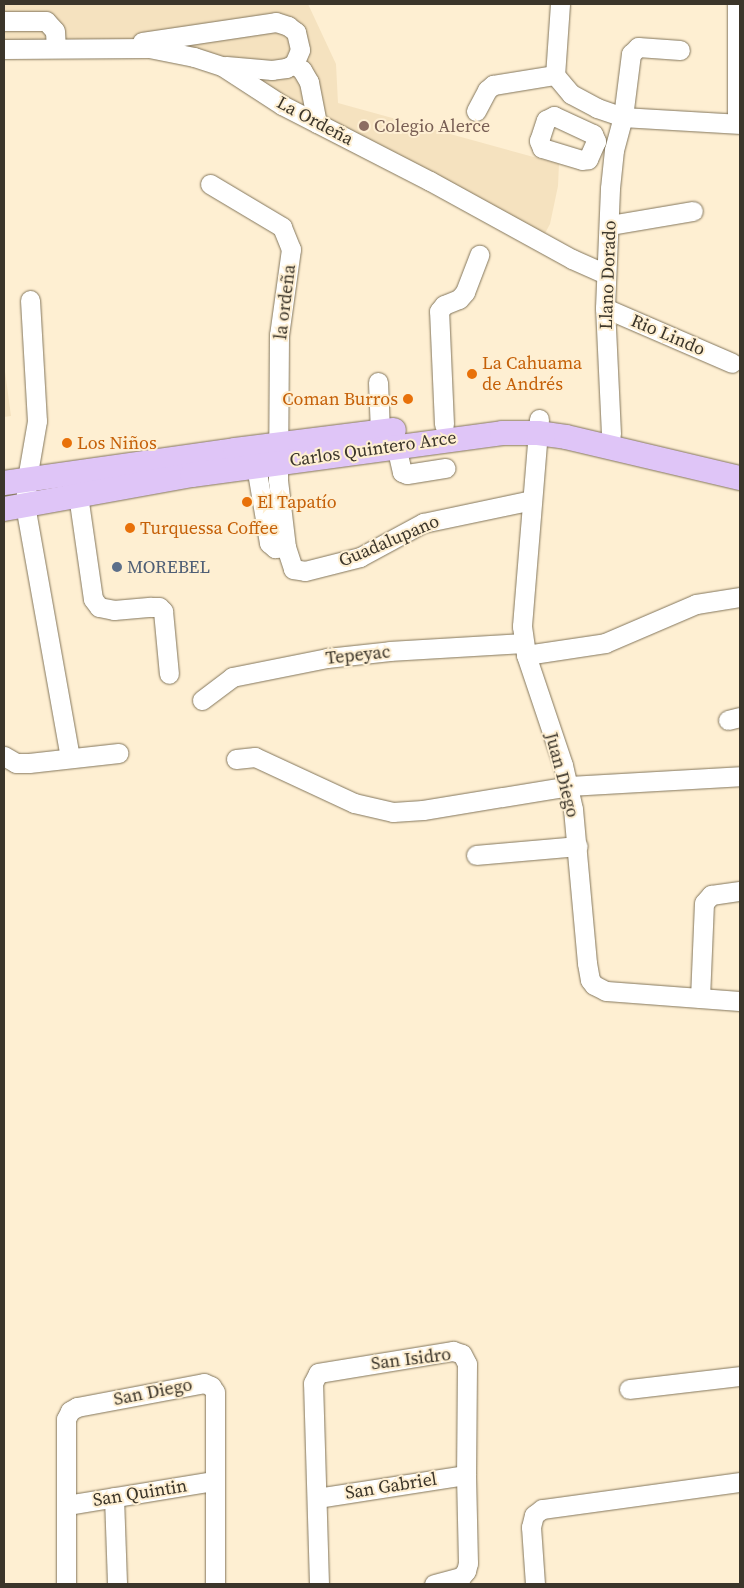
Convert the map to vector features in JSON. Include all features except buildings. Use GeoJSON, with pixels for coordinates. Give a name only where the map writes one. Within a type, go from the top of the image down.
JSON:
{"type":"FeatureCollection","features":[{"type":"Feature","properties":{"kind":"main road","name":"Carlos Quintero Arce"},"geometry":{"type":"LineString","coordinates":[[388,439],[444,424],[507,418],[539,426],[575,439],[740,478]]}},
{"type":"Feature","properties":{"kind":"main road","name":"Carlos Quintero Arce"},"geometry":{"type":"LineString","coordinates":[[4,483],[27,479],[268,455],[388,439],[469,435],[539,426],[611,434],[740,462]]}},
{"type":"Feature","properties":{"kind":"main road","name":"Carlos Quintero Arce"},"geometry":{"type":"LineString","coordinates":[[15,507],[268,455]]}},
{"type":"Feature","properties":{"kind":"street"},"geometry":{"type":"LineString","coordinates":[[560,4],[555,75],[559,83],[571,94],[597,108],[623,117],[739,124],[737,4]]}},
{"type":"Feature","properties":{"kind":"street"},"geometry":{"type":"LineString","coordinates":[[4,21],[46,21],[55,31],[56,48]]}},
{"type":"Feature","properties":{"kind":"street"},"geometry":{"type":"LineString","coordinates":[[104,47],[276,22],[288,26],[296,32],[300,50],[294,64],[286,68],[272,70],[222,66]]}},
{"type":"Feature","properties":{"kind":"street","name":"Llano Dorado"},"geometry":{"type":"LineString","coordinates":[[611,434],[605,308],[606,274],[614,150],[623,117],[630,54],[638,47],[680,50]]}},
{"type":"Feature","properties":{"kind":"street","name":"La Ordeña"},"geometry":{"type":"LineString","coordinates":[[4,49],[149,48],[194,57],[222,66],[282,105],[317,124],[430,181],[572,260],[606,274]]}},
{"type":"Feature","properties":{"kind":"street"},"geometry":{"type":"LineString","coordinates":[[294,64],[302,70],[309,82],[317,124]]}},
{"type":"Feature","properties":{"kind":"street"},"geometry":{"type":"LineString","coordinates":[[476,111],[487,90],[493,84],[555,75]]}},
{"type":"Feature","properties":{"kind":"street"},"geometry":{"type":"LineString","coordinates":[[594,146],[614,150]]}},
{"type":"Feature","properties":{"kind":"street","name":"la ordeña"},"geometry":{"type":"LineString","coordinates":[[210,184],[282,227],[289,240],[291,249],[279,335],[268,455],[269,543],[275,548],[286,547]]}},
{"type":"Feature","properties":{"kind":"street"},"geometry":{"type":"LineString","coordinates":[[610,226],[693,211]]}},
{"type":"Feature","properties":{"kind":"street"},"geometry":{"type":"LineString","coordinates":[[444,424],[439,311],[444,305],[459,299],[465,292],[479,255]]}},
{"type":"Feature","properties":{"kind":"street"},"geometry":{"type":"LineString","coordinates":[[30,300],[37,422],[27,479],[15,507],[28,528],[70,758]]}},
{"type":"Feature","properties":{"kind":"street","name":"Rio Lindo"},"geometry":{"type":"LineString","coordinates":[[605,308],[732,363]]}},
{"type":"Feature","properties":{"kind":"street"},"geometry":{"type":"LineString","coordinates":[[378,382],[388,439],[402,472],[407,474],[446,468]]}},
{"type":"Feature","properties":{"kind":"street","name":"Juan Diego"},"geometry":{"type":"LineString","coordinates":[[539,426],[522,612],[525,649],[569,786],[578,846],[590,980],[594,985],[606,991],[740,1002]]}},
{"type":"Feature","properties":{"kind":"street"},"geometry":{"type":"LineString","coordinates":[[78,495],[93,599],[99,607],[114,610],[159,607],[163,611],[169,674]]}},
{"type":"Feature","properties":{"kind":"street","name":"Guadalupano"},"geometry":{"type":"LineString","coordinates":[[286,547],[294,569],[305,571],[360,557],[423,522],[532,500]]}},
{"type":"Feature","properties":{"kind":"street","name":"Tepeyac"},"geometry":{"type":"LineString","coordinates":[[202,700],[232,677],[327,658],[390,651],[525,649],[605,643],[696,604],[740,597]]}},
{"type":"Feature","properties":{"kind":"street"},"geometry":{"type":"LineString","coordinates":[[4,756],[16,763],[29,764],[118,753]]}},
{"type":"Feature","properties":{"kind":"street"},"geometry":{"type":"LineString","coordinates":[[236,759],[255,757],[354,803],[393,812],[423,810],[569,786],[740,776]]}},
{"type":"Feature","properties":{"kind":"street"},"geometry":{"type":"LineString","coordinates":[[476,855],[578,846]]}},
{"type":"Feature","properties":{"kind":"street"},"geometry":{"type":"LineString","coordinates":[[700,998],[704,903],[711,895],[740,891]]}},
{"type":"Feature","properties":{"kind":"street","name":"San Isidro"},"geometry":{"type":"LineString","coordinates":[[319,1584],[313,1383],[318,1373],[453,1351],[462,1354],[467,1364],[466,1571],[461,1577],[434,1584]]}},
{"type":"Feature","properties":{"kind":"street"},"geometry":{"type":"LineString","coordinates":[[629,1389],[740,1376]]}},
{"type":"Feature","properties":{"kind":"street","name":"San Diego"},"geometry":{"type":"LineString","coordinates":[[66,1584],[66,1419],[70,1410],[204,1383],[211,1386],[216,1392],[214,1481],[215,1584]]}},
{"type":"Feature","properties":{"kind":"street","name":"San Gabriel"},"geometry":{"type":"LineString","coordinates":[[317,1498],[466,1475]]}},
{"type":"Feature","properties":{"kind":"street","name":"San Quintin"},"geometry":{"type":"LineString","coordinates":[[67,1505],[214,1481]]}},
{"type":"Feature","properties":{"kind":"street"},"geometry":{"type":"LineString","coordinates":[[535,1584],[531,1526],[534,1515],[542,1510],[740,1482]]}},
{"type":"Feature","properties":{"kind":"street"},"geometry":{"type":"LineString","coordinates":[[114,1497],[117,1584]]}},
{"type":"Feature","properties":{"kind":"shaded area","name":"Colegio Alerce"},"geometry":{"type":"Polygon","coordinates":[[[4,4],[308,4],[336,64],[338,103],[559,164],[558,186],[550,224],[543,237],[438,195],[333,143],[237,83],[207,69],[139,56],[4,56],[4,4]]]}},
{"type":"Feature","properties":{"kind":"shaded area"},"geometry":{"type":"Polygon","coordinates":[[[4,364],[11,416],[4,417],[4,364]]]}},
{"type":"Feature","properties":{"kind":"place","name":"Colegio Alerce"},"geometry":{"type":"Point","coordinates":[364,126]}},
{"type":"Feature","properties":{"kind":"place","name":"La Cahuama de Andrés"},"geometry":{"type":"Point","coordinates":[472,374]}},
{"type":"Feature","properties":{"kind":"place","name":"Coman Burros"},"geometry":{"type":"Point","coordinates":[408,399]}},
{"type":"Feature","properties":{"kind":"place","name":"Los Niños"},"geometry":{"type":"Point","coordinates":[67,443]}},
{"type":"Feature","properties":{"kind":"place","name":"El Tapatío"},"geometry":{"type":"Point","coordinates":[247,502]}},
{"type":"Feature","properties":{"kind":"place","name":"Turquessa Coffee"},"geometry":{"type":"Point","coordinates":[130,528]}},
{"type":"Feature","properties":{"kind":"place","name":"MOREBEL"},"geometry":{"type":"Point","coordinates":[117,567]}}]}
